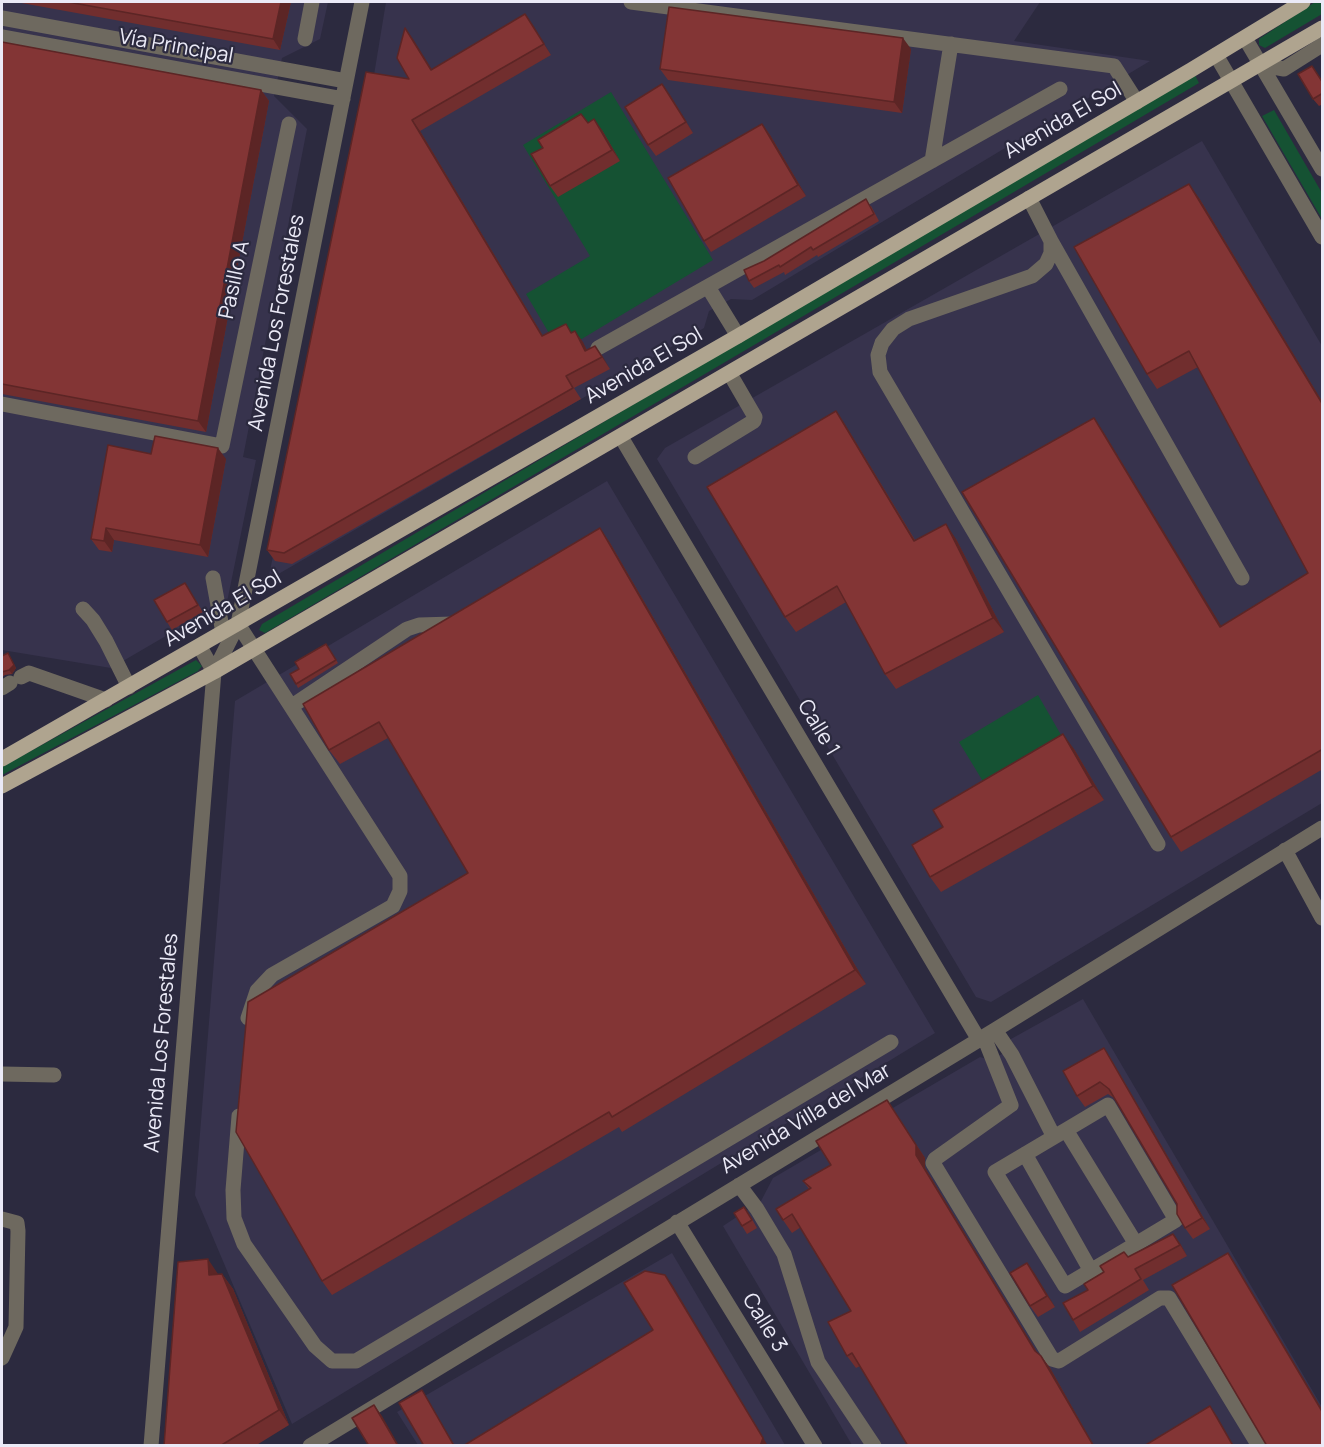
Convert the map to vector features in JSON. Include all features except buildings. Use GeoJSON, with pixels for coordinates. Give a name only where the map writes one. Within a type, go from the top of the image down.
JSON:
{"type":"FeatureCollection","features":[{"type":"Feature","properties":{"kind":"main road","name":"Avenida El Sol"},"geometry":{"type":"LineString","coordinates":[[2,759],[738,336],[1137,102],[1302,2]]}},
{"type":"Feature","properties":{"kind":"main road"},"geometry":{"type":"LineString","coordinates":[[2,786],[214,672],[1323,28]]}},
{"type":"Feature","properties":{"kind":"street"},"geometry":{"type":"LineString","coordinates":[[305,39],[312,2]]}},
{"type":"Feature","properties":{"kind":"street","name":"Avenida Los Forestales"},"geometry":{"type":"LineString","coordinates":[[151,1446],[214,672],[238,624],[362,2]]}},
{"type":"Feature","properties":{"kind":"street"},"geometry":{"type":"LineString","coordinates":[[631,2],[1114,66],[1137,102]]}},
{"type":"Feature","properties":{"kind":"street"},"geometry":{"type":"LineString","coordinates":[[2,18],[346,81]]}},
{"type":"Feature","properties":{"kind":"street","name":"Vía Principal"},"geometry":{"type":"LineString","coordinates":[[2,37],[343,99]]}},
{"type":"Feature","properties":{"kind":"street"},"geometry":{"type":"LineString","coordinates":[[1245,38],[1323,169]]}},
{"type":"Feature","properties":{"kind":"street"},"geometry":{"type":"LineString","coordinates":[[932,160],[951,44]]}},
{"type":"Feature","properties":{"kind":"street"},"geometry":{"type":"LineString","coordinates":[[1262,65],[1284,69],[1323,45]]}},
{"type":"Feature","properties":{"kind":"street"},"geometry":{"type":"LineString","coordinates":[[1216,55],[1323,237]]}},
{"type":"Feature","properties":{"kind":"street"},"geometry":{"type":"LineString","coordinates":[[598,348],[1060,89]]}},
{"type":"Feature","properties":{"kind":"street","name":"Pasillo A"},"geometry":{"type":"LineString","coordinates":[[2,404],[222,446],[289,124]]}},
{"type":"Feature","properties":{"kind":"street"},"geometry":{"type":"LineString","coordinates":[[1029,198],[1051,241],[1242,578]]}},
{"type":"Feature","properties":{"kind":"street"},"geometry":{"type":"LineString","coordinates":[[1051,241],[1051,253],[1047,264],[1032,276],[909,319],[893,328],[882,343],[878,355],[880,372],[1158,844]]}},
{"type":"Feature","properties":{"kind":"street"},"geometry":{"type":"LineString","coordinates":[[708,287],[738,336]]}},
{"type":"Feature","properties":{"kind":"street"},"geometry":{"type":"LineString","coordinates":[[695,457],[754,421],[755,417],[730,374]]}},
{"type":"Feature","properties":{"kind":"street","name":"Calle 1"},"geometry":{"type":"LineString","coordinates":[[621,437],[986,1035]]}},
{"type":"Feature","properties":{"kind":"street"},"geometry":{"type":"LineString","coordinates":[[213,578],[223,633]]}},
{"type":"Feature","properties":{"kind":"street"},"geometry":{"type":"LineString","coordinates":[[83,609],[101,634],[129,687]]}},
{"type":"Feature","properties":{"kind":"street"},"geometry":{"type":"LineString","coordinates":[[238,624],[400,876],[400,891],[393,906],[272,975],[257,991],[249,1011],[247,1035]]}},
{"type":"Feature","properties":{"kind":"street"},"geometry":{"type":"LineString","coordinates":[[292,706],[407,629],[419,625],[453,624]]}},
{"type":"Feature","properties":{"kind":"street"},"geometry":{"type":"LineString","coordinates":[[200,647],[214,672]]}},
{"type":"Feature","properties":{"kind":"street"},"geometry":{"type":"LineString","coordinates":[[11,683],[29,673],[106,700]]}},
{"type":"Feature","properties":{"kind":"street","name":"Avenida Villa del Mar"},"geometry":{"type":"LineString","coordinates":[[310,1446],[1323,828]]}},
{"type":"Feature","properties":{"kind":"street"},"geometry":{"type":"LineString","coordinates":[[1285,850],[1323,918]]}},
{"type":"Feature","properties":{"kind":"street"},"geometry":{"type":"LineString","coordinates":[[986,1035],[1012,1055],[1060,1133],[1136,1244]]}},
{"type":"Feature","properties":{"kind":"street"},"geometry":{"type":"LineString","coordinates":[[986,1035],[1011,1106],[935,1159],[933,1163],[1052,1359],[1059,1361],[1160,1298],[1169,1298],[1259,1446]]}},
{"type":"Feature","properties":{"kind":"street"},"geometry":{"type":"LineString","coordinates":[[240,1106],[233,1190],[234,1218],[244,1244],[315,1346],[332,1360],[356,1360],[891,1042]]}},
{"type":"Feature","properties":{"kind":"street"},"geometry":{"type":"LineString","coordinates":[[2,1074],[54,1076]]}},
{"type":"Feature","properties":{"kind":"street"},"geometry":{"type":"LineString","coordinates":[[1108,1106],[1176,1221],[1065,1286],[995,1172],[1025,1154],[1108,1106]]}},
{"type":"Feature","properties":{"kind":"street"},"geometry":{"type":"LineString","coordinates":[[1025,1154],[1091,1271]]}},
{"type":"Feature","properties":{"kind":"street"},"geometry":{"type":"LineString","coordinates":[[739,1185],[757,1209],[784,1254],[818,1362],[874,1446]]}},
{"type":"Feature","properties":{"kind":"street"},"geometry":{"type":"LineString","coordinates":[[2,1219],[17,1223],[18,1231],[16,1327],[2,1358]]}},
{"type":"Feature","properties":{"kind":"street","name":"Calle 3"},"geometry":{"type":"LineString","coordinates":[[677,1222],[814,1446]]}},
{"type":"Feature","properties":{"kind":"shaded area"},"geometry":{"type":"Polygon","coordinates":[[[2,2],[328,2],[320,39],[282,58],[274,96],[307,129],[243,457],[256,460],[226,607],[212,613],[207,612],[111,668],[2,650],[2,2]]]}},
{"type":"Feature","properties":{"kind":"shaded area"},"geometry":{"type":"Polygon","coordinates":[[[386,2],[1040,2],[1014,41],[1150,61],[752,300],[731,299],[709,311],[704,328],[268,580],[373,81],[386,2]]]}},
{"type":"Feature","properties":{"kind":"shaded area"},"geometry":{"type":"Polygon","coordinates":[[[1202,141],[1322,346],[1322,803],[991,1002],[976,997],[657,459],[665,448],[1202,141]]]}},
{"type":"Feature","properties":{"kind":"shaded area"},"geometry":{"type":"Polygon","coordinates":[[[607,481],[935,1033],[292,1424],[195,1195],[235,701],[607,481]]]}},
{"type":"Feature","properties":{"kind":"shaded area"},"geometry":{"type":"Polygon","coordinates":[[[1083,999],[1322,1407],[1322,1445],[852,1445],[723,1226],[761,1201],[773,1178],[980,1057],[990,1060],[1008,1051],[1011,1039],[1083,999]]]}},
{"type":"Feature","properties":{"kind":"shaded area"},"geometry":{"type":"Polygon","coordinates":[[[672,1253],[785,1445],[418,1445],[397,1412],[672,1253]]]}},
{"type":"Feature","properties":{"kind":"green space"},"geometry":{"type":"Polygon","coordinates":[[[1315,2],[1322,2],[1322,14],[1265,48],[1259,45],[1259,39],[1315,2]]]}},
{"type":"Feature","properties":{"kind":"green space"},"geometry":{"type":"Polygon","coordinates":[[[1194,73],[1199,83],[265,633],[259,630],[262,624],[1194,73]]]}},
{"type":"Feature","properties":{"kind":"green space"},"geometry":{"type":"Polygon","coordinates":[[[611,92],[713,260],[560,352],[526,294],[590,256],[523,145],[611,92]]]}},
{"type":"Feature","properties":{"kind":"green space"},"geometry":{"type":"Polygon","coordinates":[[[1274,110],[1322,193],[1322,219],[1262,116],[1274,110]]]}},
{"type":"Feature","properties":{"kind":"green space"},"geometry":{"type":"Polygon","coordinates":[[[196,660],[202,666],[198,671],[2,775],[2,767],[196,660]]]}},
{"type":"Feature","properties":{"kind":"green space"},"geometry":{"type":"Polygon","coordinates":[[[1038,695],[1068,747],[990,793],[959,742],[1038,695]]]}}]}
